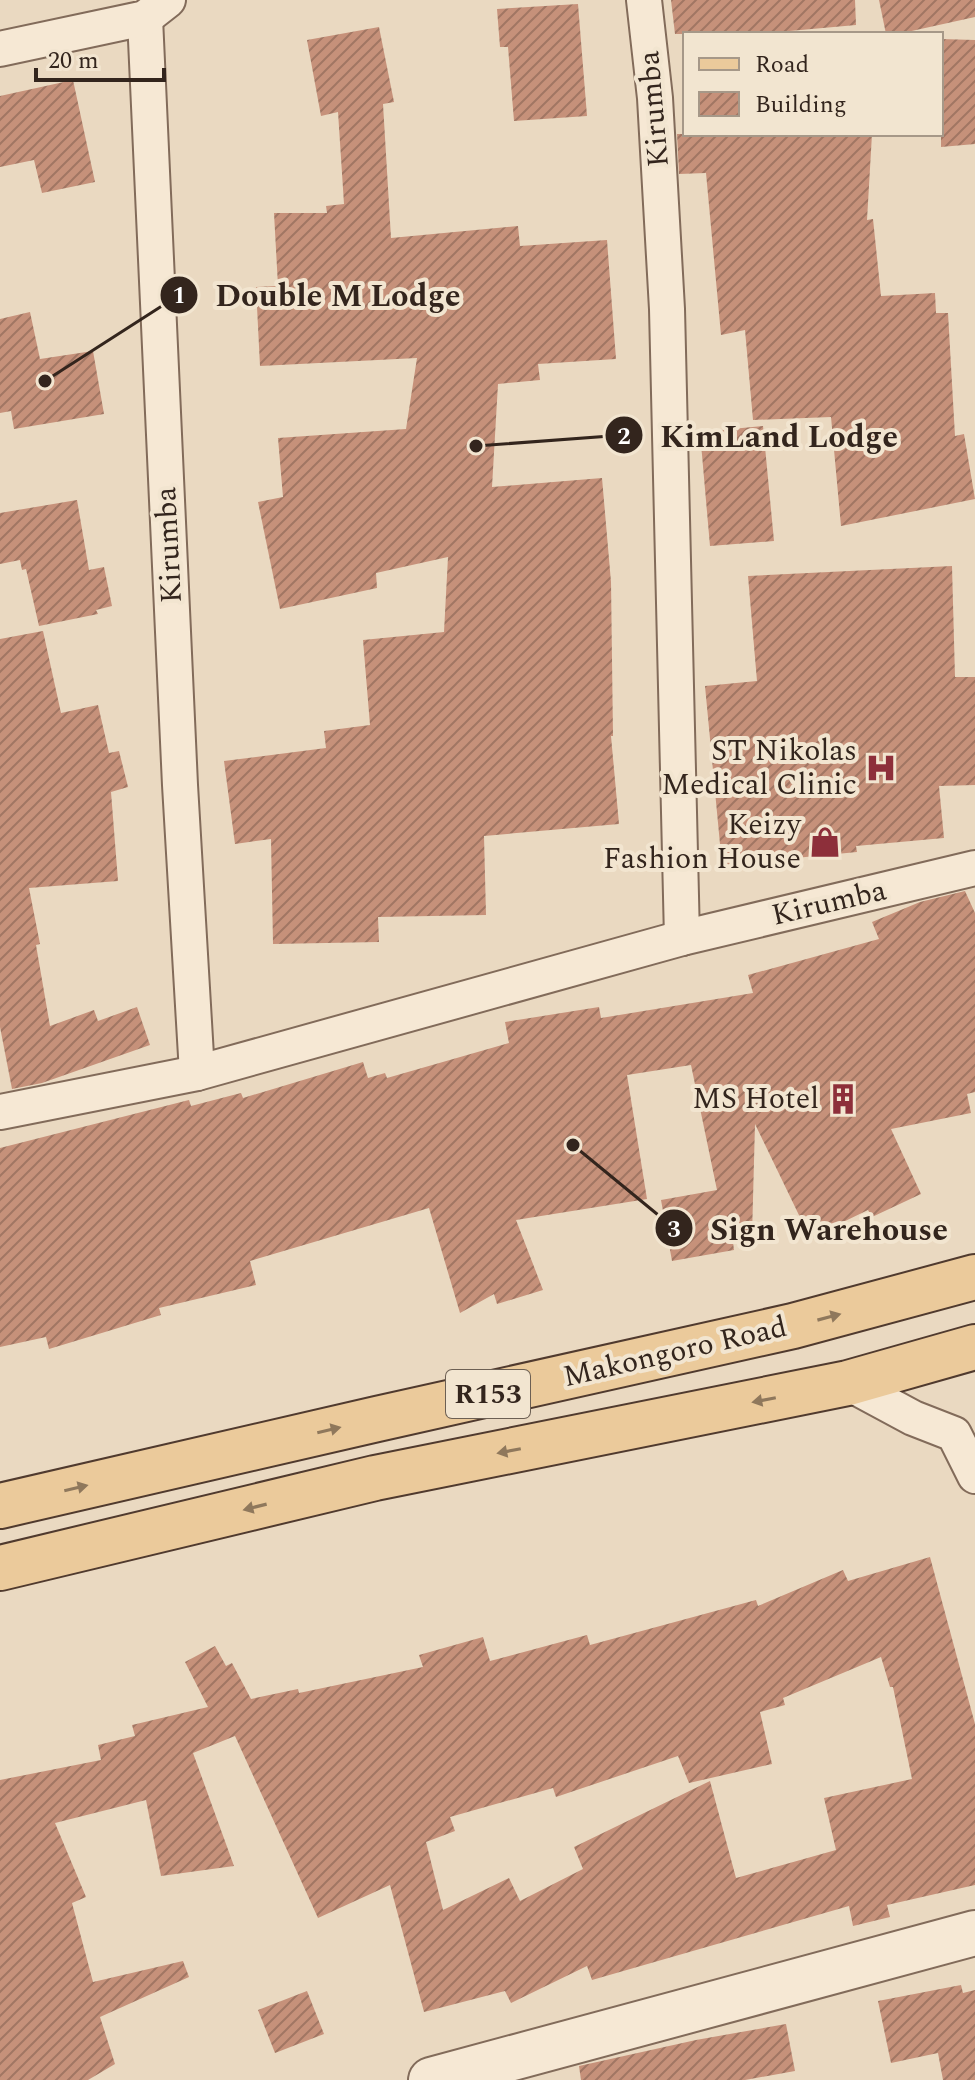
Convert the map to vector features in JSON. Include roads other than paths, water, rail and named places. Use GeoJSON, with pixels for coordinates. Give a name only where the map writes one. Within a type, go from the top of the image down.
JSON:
{"type":"FeatureCollection","features":[{"type":"Feature","properties":{"kind":"main road","name":"Makongoro Road"},"geometry":{"type":"LineString","coordinates":[[0,1506],[793,1326],[975,1277]]}},
{"type":"Feature","properties":{"kind":"main road","name":"Makongoro Road"},"geometry":{"type":"LineString","coordinates":[[0,1568],[375,1478],[848,1383],[975,1347]]}},
{"type":"Feature","properties":{"kind":"street","name":"Kirumba"},"geometry":{"type":"LineString","coordinates":[[644,0],[655,98],[667,309],[682,938]]}},
{"type":"Feature","properties":{"kind":"street","name":"Kirumba"},"geometry":{"type":"LineString","coordinates":[[156,9],[179,753],[197,1073]]}},
{"type":"Feature","properties":{"kind":"street"},"geometry":{"type":"LineString","coordinates":[[0,49],[156,9]]}},
{"type":"Feature","properties":{"kind":"street","name":"Kirumba"},"geometry":{"type":"LineString","coordinates":[[0,1112],[197,1073],[682,938],[975,868]]}},
{"type":"Feature","properties":{"kind":"street"},"geometry":{"type":"LineString","coordinates":[[848,1383],[913,1418],[954,1434],[975,1476]]}},
{"type":"Feature","properties":{"kind":"street"},"geometry":{"type":"LineString","coordinates":[[431,2080],[975,1933]]}},
{"type":"Feature","properties":{"kind":"place","name":"Double M Lodge"},"geometry":{"type":"Point","coordinates":[45,381]}},
{"type":"Feature","properties":{"kind":"place","name":"KimLand Lodge"},"geometry":{"type":"Point","coordinates":[476,446]}},
{"type":"Feature","properties":{"kind":"place","name":"ST Nikolas Medical Clinic"},"geometry":{"type":"Point","coordinates":[881,768]}},
{"type":"Feature","properties":{"kind":"place","name":"Keizy Fashion House"},"geometry":{"type":"Point","coordinates":[825,842]}},
{"type":"Feature","properties":{"kind":"place","name":"MS Hotel"},"geometry":{"type":"Point","coordinates":[843,1099]}},
{"type":"Feature","properties":{"kind":"place","name":"Sign Warehouse"},"geometry":{"type":"Point","coordinates":[573,1145]}}]}
